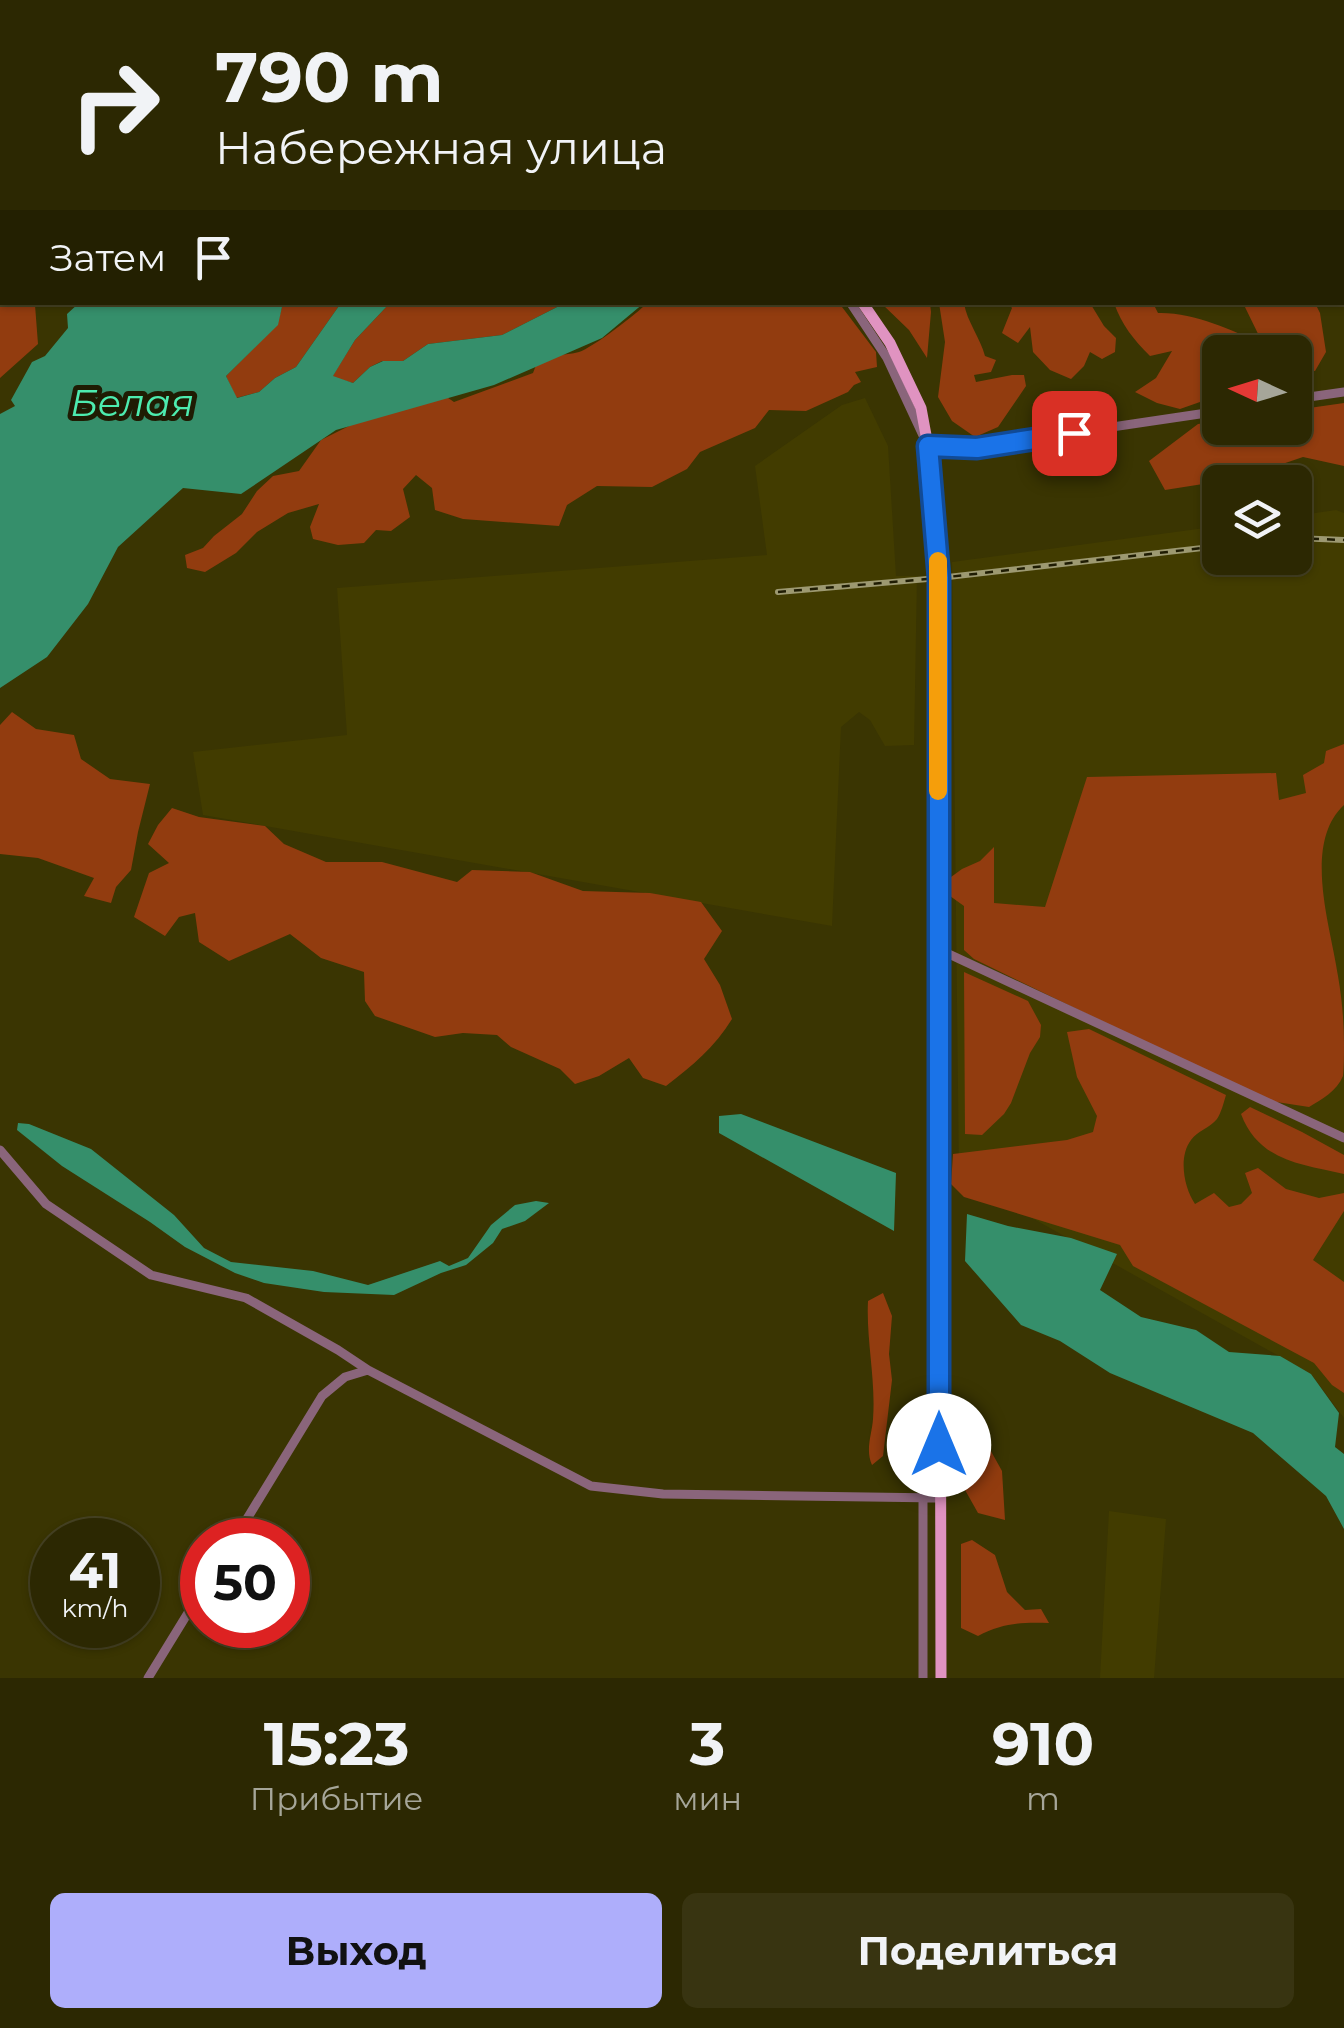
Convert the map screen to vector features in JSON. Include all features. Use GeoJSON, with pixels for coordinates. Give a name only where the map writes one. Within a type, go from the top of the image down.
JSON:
{"type":"FeatureCollection","features":[{"type":"Feature","properties":{"kind":"main road"},"geometry":{"type":"LineString","coordinates":[[864,305],[890,343],[922,408],[939,578],[941,1678]]}},
{"type":"Feature","properties":{"kind":"street"},"geometry":{"type":"LineString","coordinates":[[852,305],[887,358],[928,446],[977,448],[1202,414]]}},
{"type":"Feature","properties":{"kind":"street"},"geometry":{"type":"LineString","coordinates":[[1312,397],[1344,392]]}},
{"type":"Feature","properties":{"kind":"street"},"geometry":{"type":"LineString","coordinates":[[938,949],[1344,1138]]}},
{"type":"Feature","properties":{"kind":"street"},"geometry":{"type":"LineString","coordinates":[[0,1150],[46,1204],[151,1275],[246,1298],[368,1370],[591,1486],[662,1494],[939,1498]]}},
{"type":"Feature","properties":{"kind":"street"},"geometry":{"type":"LineString","coordinates":[[247,1518],[322,1396],[344,1377],[368,1370]]}},
{"type":"Feature","properties":{"kind":"street"},"geometry":{"type":"LineString","coordinates":[[923,1498],[923,1678]]}},
{"type":"Feature","properties":{"kind":"street"},"geometry":{"type":"LineString","coordinates":[[148,1678],[180,1626]]}},
{"type":"Feature","properties":{"kind":"shaded area"},"geometry":{"type":"Polygon","coordinates":[[[0,305],[35,305],[38,344],[0,378],[0,305]]]}},
{"type":"Feature","properties":{"kind":"shaded area"},"geometry":{"type":"Polygon","coordinates":[[[340,305],[296,367],[259,392],[236,398],[226,376],[277,325],[282,307],[340,305]]]}},
{"type":"Feature","properties":{"kind":"shaded area"},"geometry":{"type":"Polygon","coordinates":[[[388,305],[561,305],[502,335],[428,344],[403,361],[382,361],[353,383],[332,377],[355,340],[388,305]]]}},
{"type":"Feature","properties":{"kind":"shaded area"},"geometry":{"type":"Polygon","coordinates":[[[645,305],[841,305],[876,352],[877,367],[855,372],[861,382],[806,411],[769,410],[755,428],[700,452],[687,469],[652,487],[597,486],[567,505],[559,526],[463,519],[435,510],[432,488],[416,475],[403,489],[410,517],[391,531],[376,530],[364,543],[338,545],[313,539],[310,527],[319,504],[288,513],[205,572],[187,568],[185,555],[203,548],[242,514],[273,476],[299,471],[321,440],[349,426],[368,408],[435,389],[454,402],[533,373],[538,360],[585,349],[645,305]]]}},
{"type":"Feature","properties":{"kind":"shaded area"},"geometry":{"type":"Polygon","coordinates":[[[883,305],[930,305],[927,358],[909,330],[883,305]]]}},
{"type":"Feature","properties":{"kind":"shaded area"},"geometry":{"type":"Polygon","coordinates":[[[939,305],[965,305],[985,356],[996,360],[991,372],[974,375],[976,382],[1024,375],[1026,386],[998,427],[975,437],[952,421],[938,397],[945,342],[939,305]]]}},
{"type":"Feature","properties":{"kind":"shaded area"},"geometry":{"type":"Polygon","coordinates":[[[1010,305],[1091,305],[1116,338],[1115,352],[1102,359],[1090,352],[1084,366],[1071,379],[1050,370],[1033,352],[1030,327],[1018,343],[1002,333],[1012,308],[1010,305]]]}},
{"type":"Feature","properties":{"kind":"shaded area"},"geometry":{"type":"Polygon","coordinates":[[[1115,305],[1154,305],[1158,313],[1199,319],[1242,335],[1202,335],[1202,401],[1180,409],[1135,392],[1156,378],[1172,351],[1150,356],[1129,331],[1115,305]]]}},
{"type":"Feature","properties":{"kind":"shaded area"},"geometry":{"type":"Polygon","coordinates":[[[1244,305],[1316,305],[1326,352],[1315,371],[1312,335],[1259,335],[1244,305]]]}},
{"type":"Feature","properties":{"kind":"shaded area"},"geometry":{"type":"Polygon","coordinates":[[[865,398],[888,446],[896,576],[917,576],[914,745],[885,746],[870,720],[859,712],[841,727],[832,926],[203,815],[193,752],[347,735],[337,588],[767,555],[755,466],[842,405],[865,398]]]}},
{"type":"Feature","properties":{"kind":"shaded area"},"geometry":{"type":"Polygon","coordinates":[[[1344,403],[1344,466],[1303,457],[1279,465],[1202,465],[1202,484],[1165,490],[1149,461],[1202,423],[1202,445],[1312,445],[1312,408],[1344,403]]]}},
{"type":"Feature","properties":{"kind":"shaded area"},"geometry":{"type":"Polygon","coordinates":[[[1336,510],[1344,513],[1344,1418],[1311,1374],[959,1177],[952,562],[1202,528],[1202,575],[1312,575],[1312,514],[1336,510]]]}},
{"type":"Feature","properties":{"kind":"shaded area"},"geometry":{"type":"Polygon","coordinates":[[[12,712],[36,729],[74,735],[81,759],[110,779],[150,784],[131,870],[116,887],[111,903],[84,896],[94,878],[38,858],[0,854],[0,725],[12,712]]]}},
{"type":"Feature","properties":{"kind":"shaded area"},"geometry":{"type":"Polygon","coordinates":[[[1344,744],[1344,805],[1331,822],[1322,863],[1342,1002],[1343,1076],[1333,1090],[1309,1107],[1264,1100],[974,959],[964,950],[964,906],[950,896],[951,877],[980,861],[994,847],[994,903],[1045,907],[1087,777],[1276,773],[1279,800],[1306,793],[1303,775],[1324,763],[1326,751],[1344,744]]]}},
{"type":"Feature","properties":{"kind":"shaded area"},"geometry":{"type":"Polygon","coordinates":[[[172,808],[199,817],[265,826],[284,844],[326,862],[382,862],[457,882],[472,870],[530,872],[583,891],[650,893],[701,902],[722,931],[704,959],[720,985],[732,1019],[702,1056],[666,1086],[643,1078],[629,1058],[599,1076],[575,1084],[560,1069],[511,1047],[497,1035],[463,1033],[435,1037],[375,1016],[365,1001],[364,972],[321,958],[290,934],[229,961],[199,942],[195,913],[179,917],[165,936],[134,917],[149,873],[169,863],[148,844],[172,808]]]}},
{"type":"Feature","properties":{"kind":"shaded area"},"geometry":{"type":"Polygon","coordinates":[[[964,972],[1028,1001],[1041,1025],[1040,1037],[1011,1103],[982,1135],[965,1134],[964,972]]]}},
{"type":"Feature","properties":{"kind":"shaded area"},"geometry":{"type":"Polygon","coordinates":[[[1089,1029],[1226,1095],[1217,1119],[1187,1147],[1185,1181],[1195,1204],[1214,1193],[1229,1207],[1241,1204],[1252,1193],[1245,1173],[1258,1168],[1286,1189],[1319,1198],[1344,1193],[1344,1211],[1313,1260],[1344,1282],[1344,1393],[1314,1363],[1133,1266],[1120,1245],[964,1197],[951,1184],[953,1154],[1067,1140],[1093,1132],[1097,1116],[1077,1077],[1067,1032],[1089,1029]]]}},
{"type":"Feature","properties":{"kind":"shaded area"},"geometry":{"type":"Polygon","coordinates":[[[1250,1107],[1344,1155],[1344,1174],[1297,1163],[1270,1151],[1258,1142],[1241,1114],[1250,1107]]]}},
{"type":"Feature","properties":{"kind":"shaded area"},"geometry":{"type":"Polygon","coordinates":[[[883,1293],[892,1316],[892,1380],[883,1456],[872,1465],[869,1448],[874,1404],[868,1301],[883,1293]]]}},
{"type":"Feature","properties":{"kind":"shaded area"},"geometry":{"type":"Polygon","coordinates":[[[959,1427],[987,1444],[1002,1471],[1005,1520],[978,1513],[951,1465],[959,1427]]]}},
{"type":"Feature","properties":{"kind":"shaded area"},"geometry":{"type":"Polygon","coordinates":[[[1109,1511],[1166,1519],[1154,1678],[1100,1678],[1109,1511]]]}},
{"type":"Feature","properties":{"kind":"shaded area"},"geometry":{"type":"Polygon","coordinates":[[[972,1540],[995,1555],[1007,1592],[1025,1610],[1041,1609],[1049,1623],[1013,1624],[978,1636],[961,1628],[961,1544],[972,1540]]]}},
{"type":"Feature","properties":{"kind":"water","name":"Белая"},"geometry":{"type":"Polygon","coordinates":[[[77,305],[284,305],[278,325],[226,376],[237,398],[259,392],[296,367],[340,305],[388,305],[355,340],[333,376],[353,383],[370,367],[383,361],[403,361],[428,344],[502,335],[561,305],[642,305],[602,338],[494,385],[336,430],[241,494],[183,488],[118,547],[88,604],[47,657],[0,688],[0,414],[15,406],[11,400],[32,362],[45,356],[68,328],[67,314],[77,305]]]}},
{"type":"Feature","properties":{"kind":"water"},"geometry":{"type":"Polygon","coordinates":[[[741,1114],[896,1173],[894,1231],[719,1133],[719,1116],[741,1114]]]}},
{"type":"Feature","properties":{"kind":"water"},"geometry":{"type":"Polygon","coordinates":[[[18,1123],[91,1149],[174,1215],[204,1248],[231,1262],[313,1271],[368,1285],[440,1261],[449,1266],[468,1258],[491,1225],[515,1205],[549,1203],[525,1221],[502,1229],[493,1243],[466,1265],[394,1295],[324,1292],[264,1283],[185,1247],[62,1166],[17,1130],[18,1123]]]}},
{"type":"Feature","properties":{"kind":"water"},"geometry":{"type":"Polygon","coordinates":[[[967,1214],[1071,1238],[1117,1254],[1100,1290],[1141,1317],[1196,1330],[1229,1352],[1280,1356],[1311,1374],[1339,1413],[1335,1447],[1344,1454],[1344,1529],[1326,1496],[1253,1433],[1110,1373],[1060,1341],[1021,1325],[965,1261],[967,1214]]]}},
{"type":"Feature","properties":{"kind":"railway"},"geometry":{"type":"LineString","coordinates":[[1312,539],[1344,540]]}},
{"type":"Feature","properties":{"kind":"railway"},"geometry":{"type":"LineString","coordinates":[[778,592],[1202,548]]}},
{"type":"Feature","properties":{"kind":"slow traffic"},"geometry":{"type":"LineString","coordinates":[[938,561],[938,791]]}},
{"type":"Feature","properties":{"kind":"route"},"geometry":{"type":"LineString","coordinates":[[939,1445],[939,578],[928,446],[977,448],[1074,433]]}}]}
